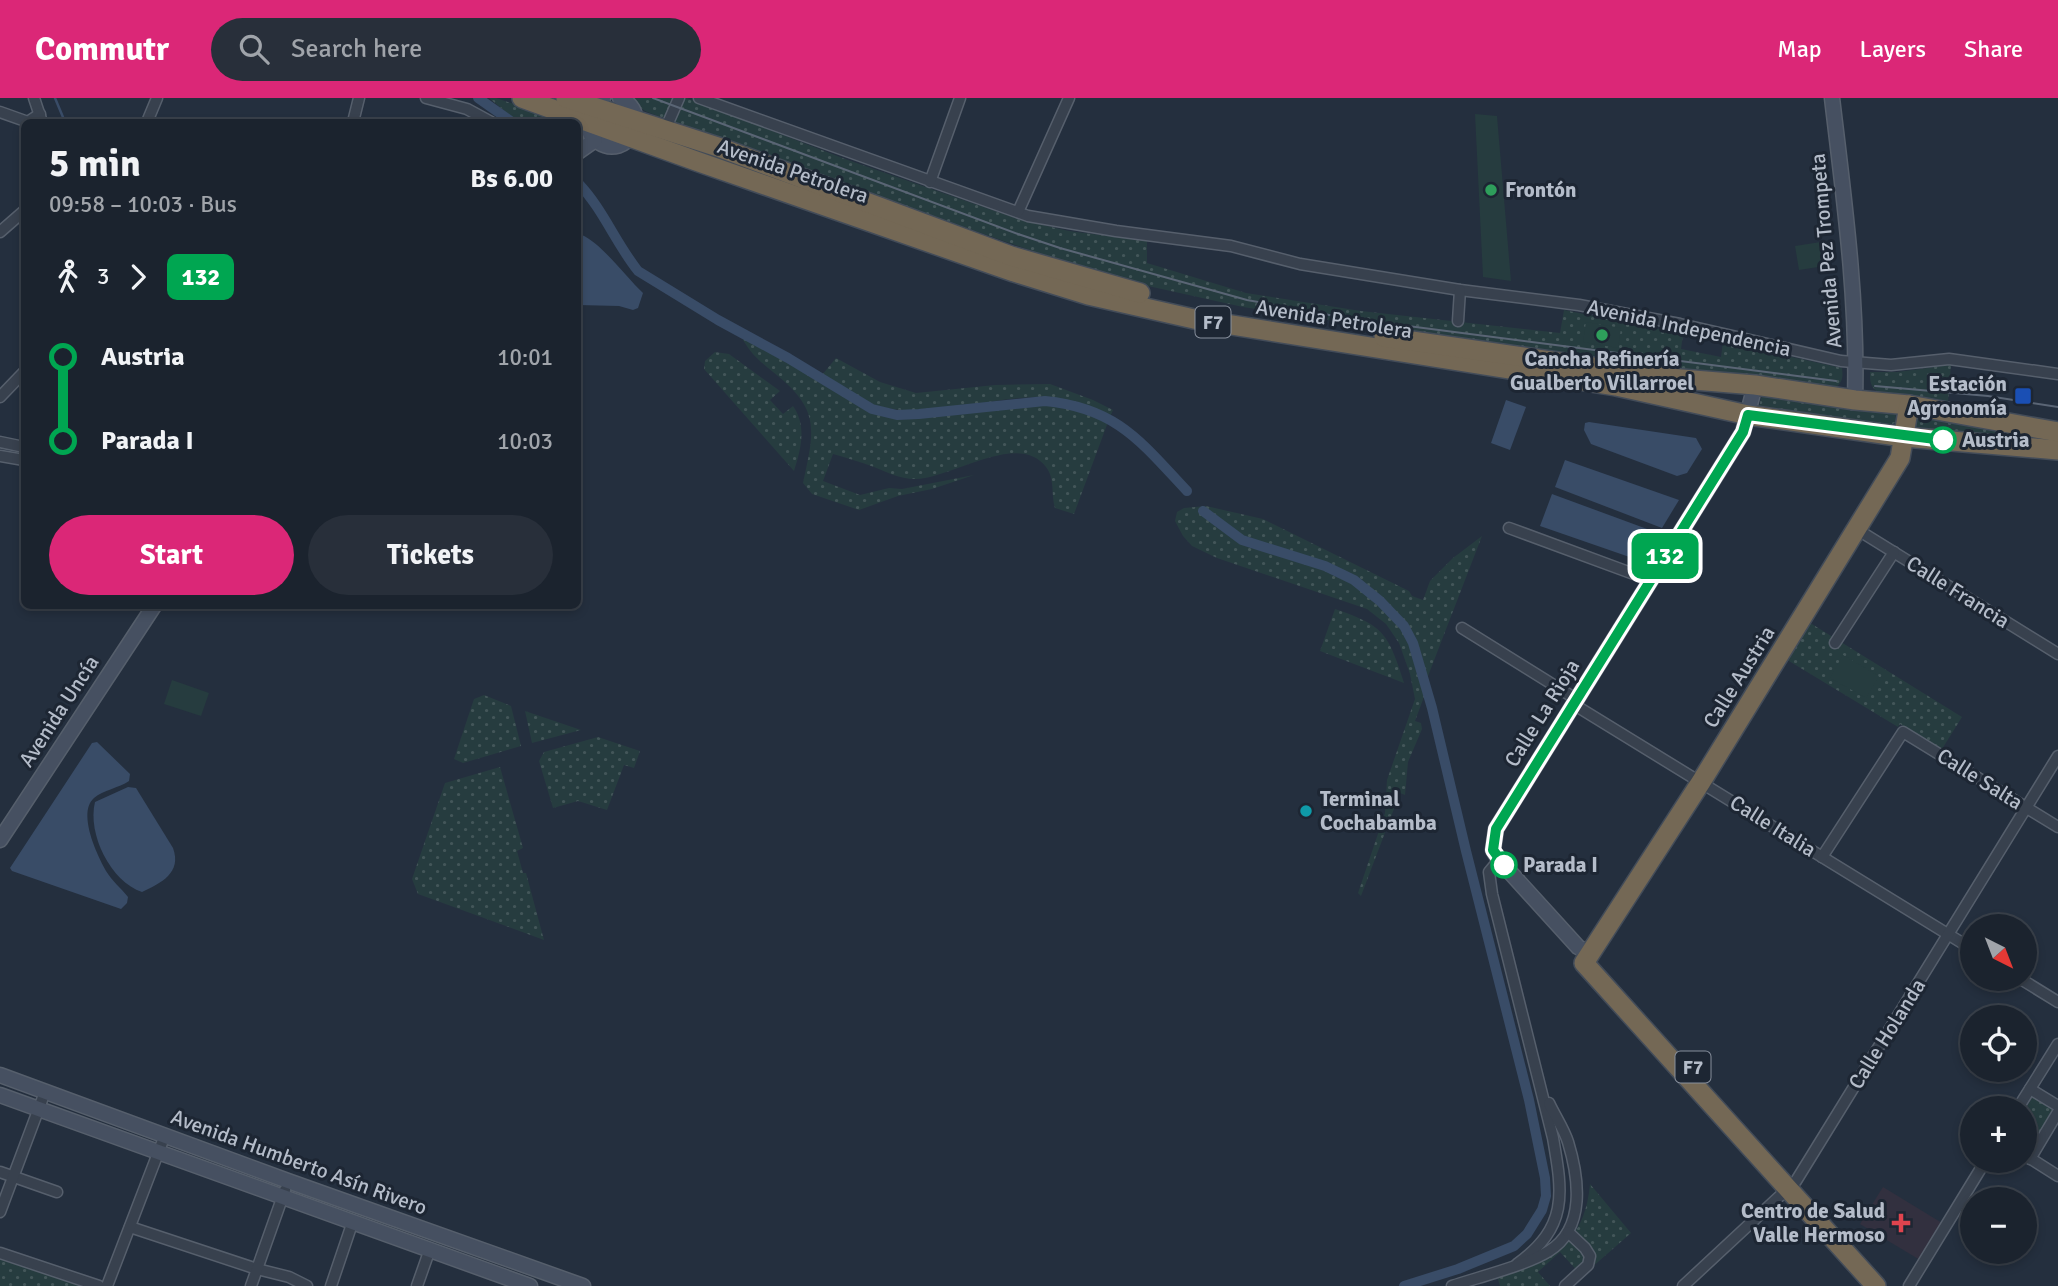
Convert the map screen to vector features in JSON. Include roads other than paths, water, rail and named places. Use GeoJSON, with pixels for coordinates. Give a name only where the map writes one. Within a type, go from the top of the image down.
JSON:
{"type":"FeatureCollection","features":[{"type":"Feature","properties":{"kind":"highway","name":"F7"},"geometry":{"type":"LineString","coordinates":[[522,98],[561,104],[589,121]]}},
{"type":"Feature","properties":{"kind":"highway","name":"Avenida Petrolera"},"geometry":{"type":"LineString","coordinates":[[589,121],[627,122],[661,138],[1014,272],[1088,295],[1207,321],[1616,386],[1748,415],[1905,437],[2058,450]]}},
{"type":"Feature","properties":{"kind":"highway"},"geometry":{"type":"LineString","coordinates":[[627,122],[661,138]]}},
{"type":"Feature","properties":{"kind":"highway","name":"Avenida Petrolera"},"geometry":{"type":"LineString","coordinates":[[661,138],[721,148],[1011,256],[1198,307],[1669,378],[1909,405],[2058,432]]}},
{"type":"Feature","properties":{"kind":"highway","name":"Calle Austria"},"geometry":{"type":"LineString","coordinates":[[1584,955],[1701,782],[1858,530],[1900,458],[1909,405]]}},
{"type":"Feature","properties":{"kind":"highway","name":"F7"},"geometry":{"type":"LineString","coordinates":[[1584,955],[1793,1186],[1889,1286]]}},
{"type":"Feature","properties":{"kind":"highway","name":"F7"},"geometry":{"type":"LineString","coordinates":[[1793,1186],[1876,1286]]}},
{"type":"Feature","properties":{"kind":"street"},"geometry":{"type":"LineString","coordinates":[[33,98],[41,118]]}},
{"type":"Feature","properties":{"kind":"street"},"geometry":{"type":"LineString","coordinates":[[148,119],[157,98]]}},
{"type":"Feature","properties":{"kind":"street"},"geometry":{"type":"LineString","coordinates":[[354,119],[359,98]]}},
{"type":"Feature","properties":{"kind":"street"},"geometry":{"type":"LineString","coordinates":[[426,98],[467,109],[485,119]]}},
{"type":"Feature","properties":{"kind":"street"},"geometry":{"type":"LineString","coordinates":[[661,138],[678,98]]}},
{"type":"Feature","properties":{"kind":"street","name":"Avenida Independencia"},"geometry":{"type":"LineString","coordinates":[[699,98],[1028,216],[1231,246],[1300,264],[1579,305],[1841,361],[1891,365],[1949,359],[2058,374]]}},
{"type":"Feature","properties":{"kind":"street"},"geometry":{"type":"LineString","coordinates":[[930,182],[960,98]]}},
{"type":"Feature","properties":{"kind":"street"},"geometry":{"type":"LineString","coordinates":[[1018,212],[1069,98]]}},
{"type":"Feature","properties":{"kind":"street","name":"Avenida Pez Trompeta"},"geometry":{"type":"LineString","coordinates":[[1832,98],[1850,257],[1856,362],[1855,400]]}},
{"type":"Feature","properties":{"kind":"street"},"geometry":{"type":"LineString","coordinates":[[0,112],[21,120]]}},
{"type":"Feature","properties":{"kind":"street"},"geometry":{"type":"LineString","coordinates":[[581,144],[589,121]]}},
{"type":"Feature","properties":{"kind":"street"},"geometry":{"type":"LineString","coordinates":[[0,232],[21,214]]}},
{"type":"Feature","properties":{"kind":"street"},"geometry":{"type":"LineString","coordinates":[[1458,321],[1460,289]]}},
{"type":"Feature","properties":{"kind":"street"},"geometry":{"type":"LineString","coordinates":[[0,397],[21,375]]}},
{"type":"Feature","properties":{"kind":"street","name":"Calle La Rioja"},"geometry":{"type":"LineString","coordinates":[[1517,1264],[1538,1249],[1553,1228],[1559,1201],[1559,1173],[1492,894],[1489,872],[1499,860],[1493,850],[1496,829],[1743,432],[1755,386]]}},
{"type":"Feature","properties":{"kind":"street"},"geometry":{"type":"LineString","coordinates":[[0,442],[21,446]]}},
{"type":"Feature","properties":{"kind":"street"},"geometry":{"type":"LineString","coordinates":[[0,456],[21,460]]}},
{"type":"Feature","properties":{"kind":"street"},"geometry":{"type":"LineString","coordinates":[[1509,528],[1650,580]]}},
{"type":"Feature","properties":{"kind":"street","name":"Calle Francia"},"geometry":{"type":"LineString","coordinates":[[1858,530],[2058,654]]}},
{"type":"Feature","properties":{"kind":"street"},"geometry":{"type":"LineString","coordinates":[[1835,643],[1894,552]]}},
{"type":"Feature","properties":{"kind":"street","name":"Avenida Uncía"},"geometry":{"type":"LineString","coordinates":[[0,840],[152,609]]}},
{"type":"Feature","properties":{"kind":"street","name":"Calle Italia"},"geometry":{"type":"LineString","coordinates":[[1462,628],[1701,782],[1960,941]]}},
{"type":"Feature","properties":{"kind":"street","name":"Calle Salta"},"geometry":{"type":"LineString","coordinates":[[1822,857],[1903,732],[2058,827]]}},
{"type":"Feature","properties":{"kind":"street","name":"Calle Holanda"},"geometry":{"type":"LineString","coordinates":[[1683,1286],[1793,1186],[2058,756]]}},
{"type":"Feature","properties":{"kind":"street"},"geometry":{"type":"LineString","coordinates":[[1499,860],[1584,955]]}},
{"type":"Feature","properties":{"kind":"street"},"geometry":{"type":"LineString","coordinates":[[2037,989],[2058,1002]]}},
{"type":"Feature","properties":{"kind":"street"},"geometry":{"type":"LineString","coordinates":[[2026,1096],[2058,1044]]}},
{"type":"Feature","properties":{"kind":"street","name":"Avenida Humberto Asín Rivero"},"geometry":{"type":"LineString","coordinates":[[0,1075],[583,1286]]}},
{"type":"Feature","properties":{"kind":"street","name":"Calle La Rioja"},"geometry":{"type":"LineString","coordinates":[[1452,1286],[1485,1281],[1517,1264],[1549,1252],[1568,1233],[1577,1203],[1575,1170],[1567,1140],[1540,1087]]}},
{"type":"Feature","properties":{"kind":"street"},"geometry":{"type":"LineString","coordinates":[[2030,1089],[2058,1106]]}},
{"type":"Feature","properties":{"kind":"street"},"geometry":{"type":"LineString","coordinates":[[0,1212],[45,1092]]}},
{"type":"Feature","properties":{"kind":"street","name":"Avenida Humberto Asín Rivero"},"geometry":{"type":"LineString","coordinates":[[0,1095],[430,1249],[503,1281],[530,1286]]}},
{"type":"Feature","properties":{"kind":"street"},"geometry":{"type":"LineString","coordinates":[[2037,1142],[2058,1112]]}},
{"type":"Feature","properties":{"kind":"street"},"geometry":{"type":"LineString","coordinates":[[107,1286],[164,1135]]}},
{"type":"Feature","properties":{"kind":"street"},"geometry":{"type":"LineString","coordinates":[[2037,1163],[2058,1176]]}},
{"type":"Feature","properties":{"kind":"street"},"geometry":{"type":"LineString","coordinates":[[0,1172],[57,1192]]}},
{"type":"Feature","properties":{"kind":"street"},"geometry":{"type":"LineString","coordinates":[[1909,1286],[1978,1173]]}},
{"type":"Feature","properties":{"kind":"street"},"geometry":{"type":"LineString","coordinates":[[251,1286],[288,1181]]}},
{"type":"Feature","properties":{"kind":"street"},"geometry":{"type":"LineString","coordinates":[[331,1286],[353,1221]]}},
{"type":"Feature","properties":{"kind":"street"},"geometry":{"type":"LineString","coordinates":[[130,1227],[257,1269],[289,1276],[307,1286]]}},
{"type":"Feature","properties":{"kind":"street"},"geometry":{"type":"LineString","coordinates":[[1565,1286],[1588,1265],[1590,1256],[1586,1248],[1568,1233]]}},
{"type":"Feature","properties":{"kind":"street"},"geometry":{"type":"LineString","coordinates":[[418,1286],[430,1249]]}},
{"type":"Feature","properties":{"kind":"street"},"geometry":{"type":"LineString","coordinates":[[0,1253],[99,1286]]}},
{"type":"Feature","properties":{"kind":"water"},"geometry":{"type":"Polygon","coordinates":[[[581,235],[605,253],[643,293],[638,308],[633,310],[619,306],[581,305],[581,235]]]}},
{"type":"Feature","properties":{"kind":"water"},"geometry":{"type":"Polygon","coordinates":[[[1506,400],[1526,407],[1510,450],[1491,443],[1506,400]]]}},
{"type":"Feature","properties":{"kind":"water"},"geometry":{"type":"Polygon","coordinates":[[[1585,423],[1696,438],[1702,449],[1687,473],[1677,476],[1591,444],[1584,430],[1585,423]]]}},
{"type":"Feature","properties":{"kind":"water"},"geometry":{"type":"Polygon","coordinates":[[[1565,460],[1679,500],[1662,528],[1555,487],[1565,460]]]}},
{"type":"Feature","properties":{"kind":"water"},"geometry":{"type":"Polygon","coordinates":[[[1552,494],[1658,533],[1641,561],[1540,526],[1552,494]]]}},
{"type":"Feature","properties":{"kind":"water"},"geometry":{"type":"Polygon","coordinates":[[[97,742],[130,774],[129,781],[94,798],[87,813],[90,834],[102,864],[128,897],[127,903],[121,909],[12,871],[10,868],[92,743],[97,742]]]}},
{"type":"Feature","properties":{"kind":"water"},"geometry":{"type":"Polygon","coordinates":[[[128,787],[136,788],[173,848],[175,857],[175,864],[168,876],[142,892],[131,887],[111,868],[98,842],[93,815],[95,802],[128,787]]]}},
{"type":"Feature","properties":{"kind":"waterway"},"geometry":{"type":"LineString","coordinates":[[55,98],[64,119]]}},
{"type":"Feature","properties":{"kind":"waterway"},"geometry":{"type":"LineString","coordinates":[[478,98],[508,119]]}},
{"type":"Feature","properties":{"kind":"waterway"},"geometry":{"type":"LineString","coordinates":[[581,186],[638,271],[872,409],[897,415],[1045,401],[1070,405],[1091,411],[1126,430],[1156,457],[1187,491]]}},
{"type":"Feature","properties":{"kind":"waterway"},"geometry":{"type":"LineString","coordinates":[[1203,511],[1242,540],[1325,566],[1354,580],[1380,601],[1404,626],[1413,643],[1432,708],[1529,1100],[1545,1178],[1546,1196],[1542,1210],[1527,1234],[1514,1246],[1458,1269],[1404,1286]]}},
{"type":"Feature","properties":{"kind":"tram line"},"geometry":{"type":"LineString","coordinates":[[653,98],[1018,234],[1247,300],[1346,318],[1836,381]]}},
{"type":"Feature","properties":{"kind":"tram line"},"geometry":{"type":"LineString","coordinates":[[1875,386],[1988,396],[2058,407]]}},
{"type":"Feature","properties":{"kind":"place","name":"Frontón"},"geometry":{"type":"Point","coordinates":[1491,190]}},
{"type":"Feature","properties":{"kind":"place","name":"Cancha Refinería Gualberto Villarroel"},"geometry":{"type":"Point","coordinates":[1602,335]}},
{"type":"Feature","properties":{"kind":"place","name":"Estación Agronomía"},"geometry":{"type":"Point","coordinates":[2023,396]}},
{"type":"Feature","properties":{"kind":"place","name":"Austria"},"geometry":{"type":"Point","coordinates":[1943,440]}},
{"type":"Feature","properties":{"kind":"place","name":"Terminal Cochabamba"},"geometry":{"type":"Point","coordinates":[1306,811]}},
{"type":"Feature","properties":{"kind":"place","name":"Parada I"},"geometry":{"type":"Point","coordinates":[1504,865]}},
{"type":"Feature","properties":{"kind":"place","name":"Centro de Salud Valle Hermoso"},"geometry":{"type":"Point","coordinates":[1901,1223]}}]}
